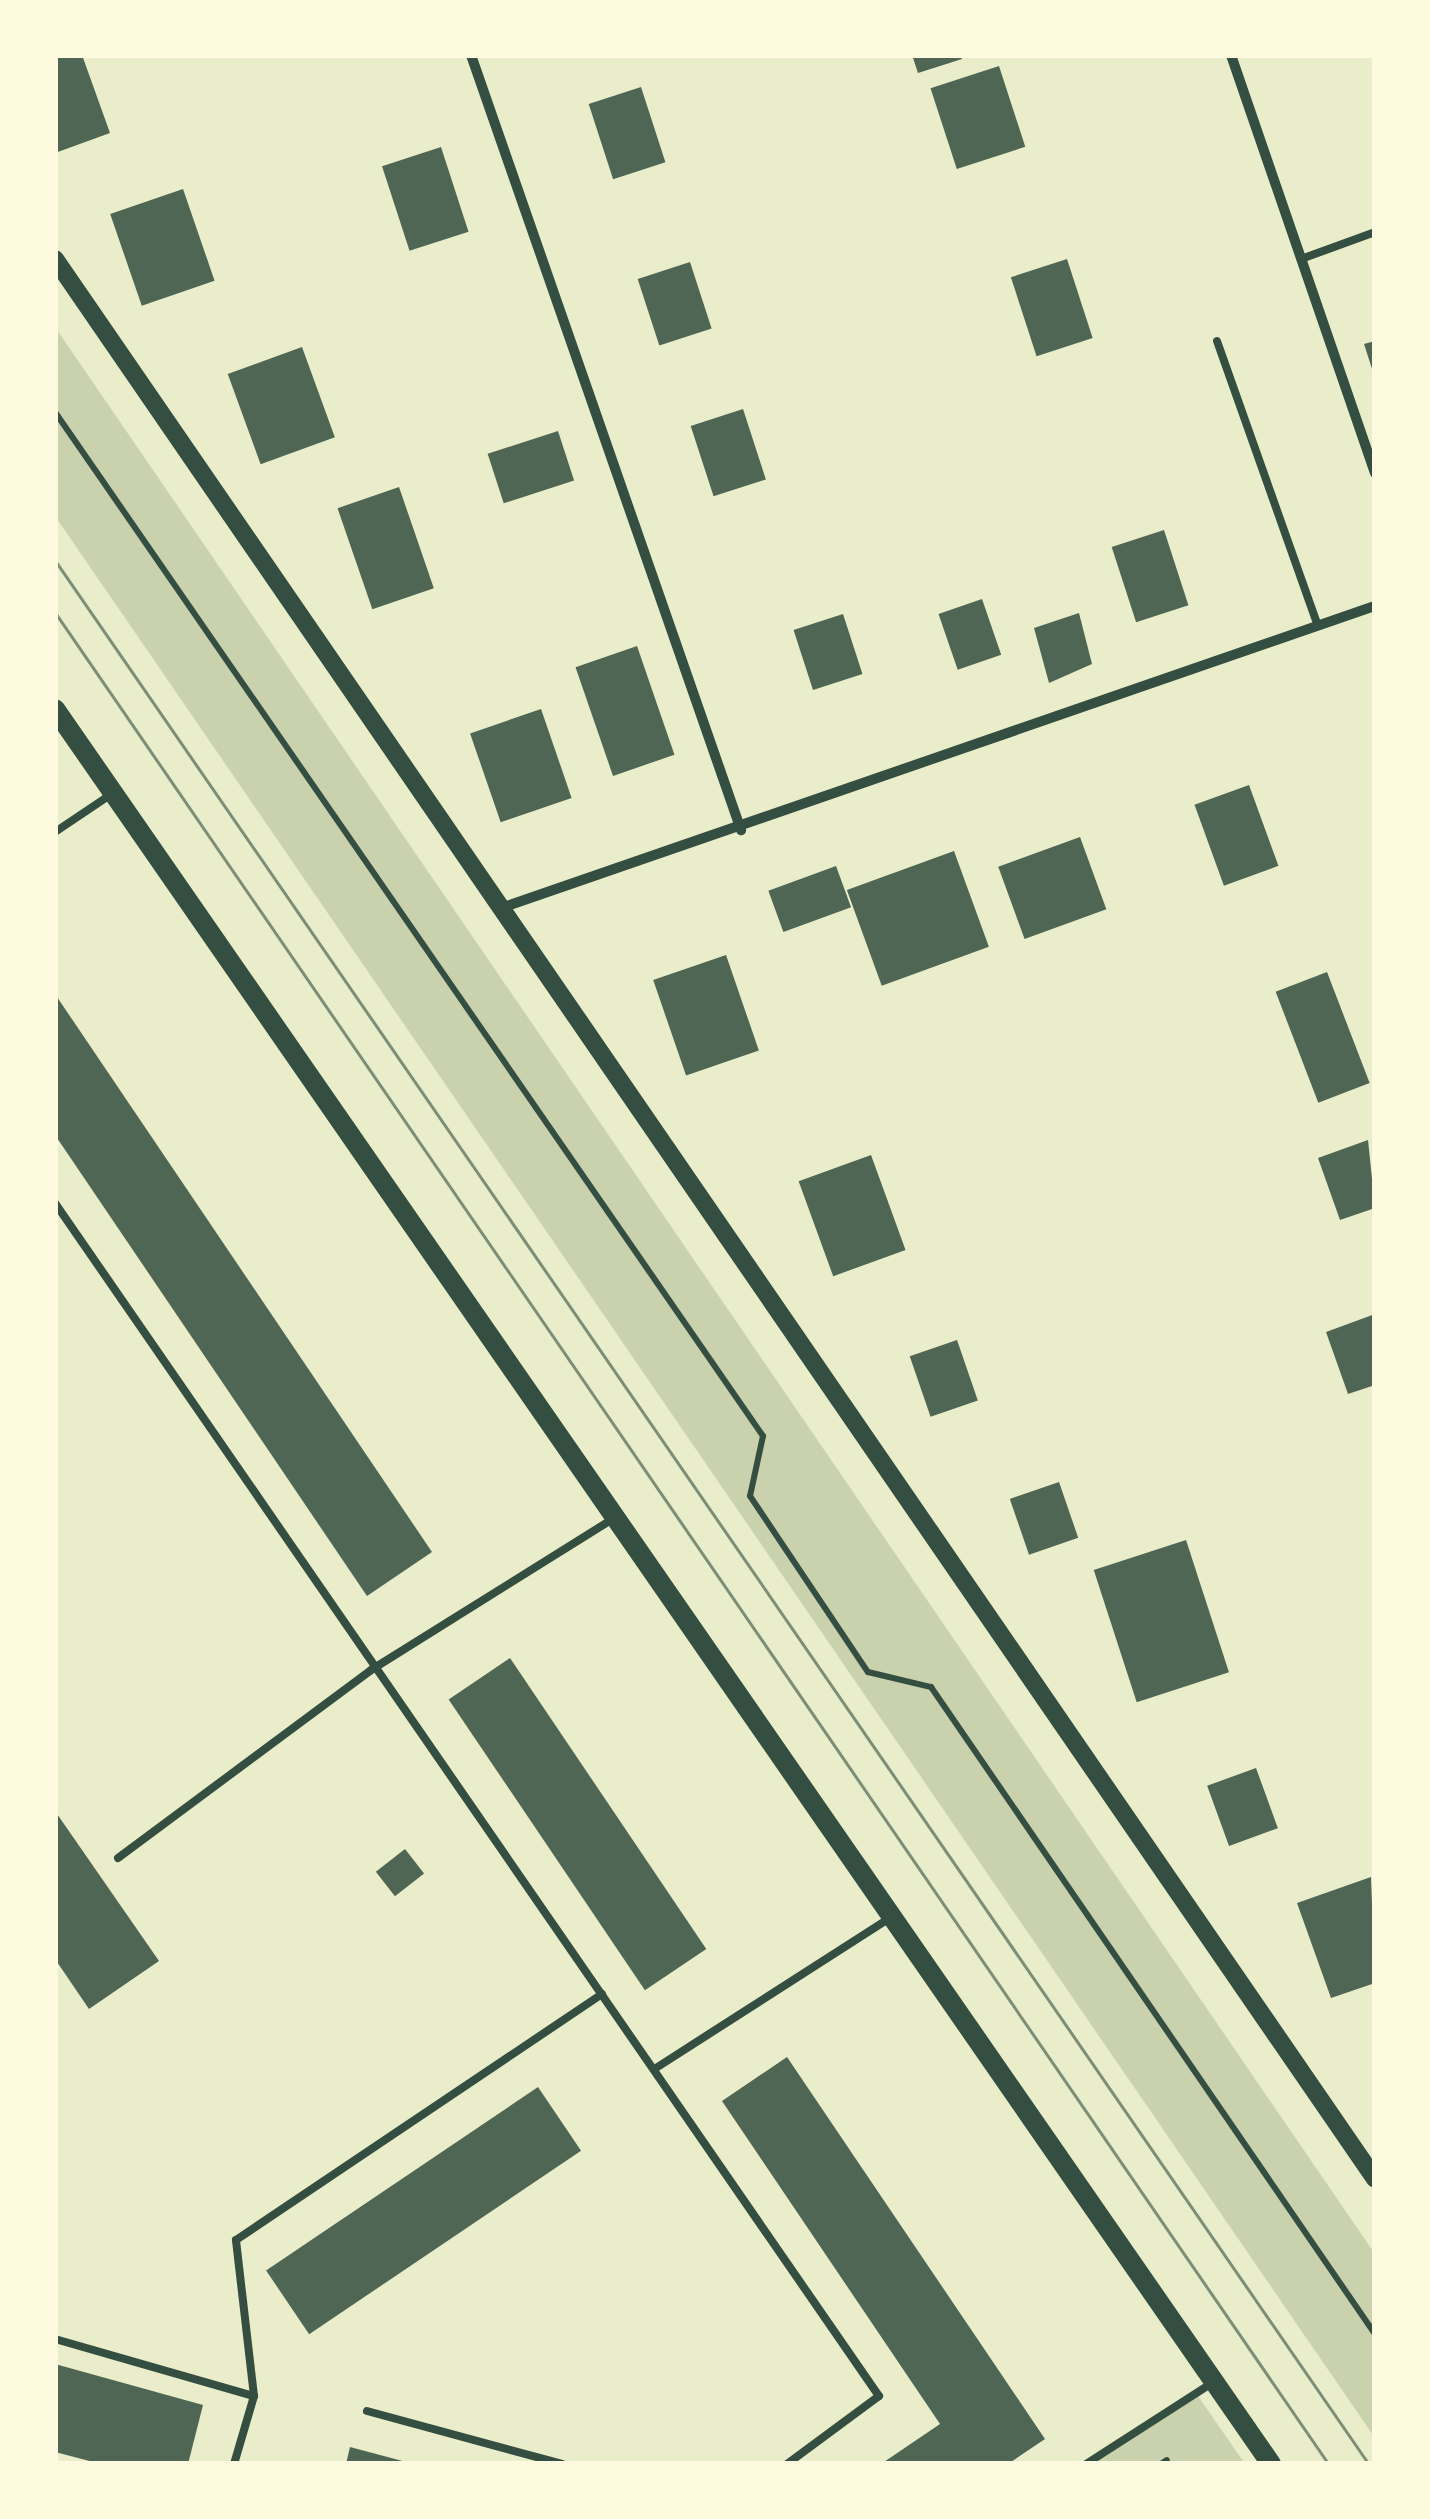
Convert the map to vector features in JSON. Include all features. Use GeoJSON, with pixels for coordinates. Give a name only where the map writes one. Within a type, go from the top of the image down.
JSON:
{"type":"FeatureCollection","features":[{"type":"Feature","properties":{"kind":"main road"},"geometry":{"type":"LineString","coordinates":[[55,710],[1270,2464]]}},
{"type":"Feature","properties":{"kind":"street"},"geometry":{"type":"LineString","coordinates":[[471,55],[741,830]]}},
{"type":"Feature","properties":{"kind":"street"},"geometry":{"type":"LineString","coordinates":[[1231,55],[1375,473]]}},
{"type":"Feature","properties":{"kind":"street"},"geometry":{"type":"LineString","coordinates":[[55,259],[507,906],[1375,2179]]}},
{"type":"Feature","properties":{"kind":"street"},"geometry":{"type":"LineString","coordinates":[[507,906],[741,830],[1375,606]]}},
{"type":"Feature","properties":{"kind":"lane"},"geometry":{"type":"LineString","coordinates":[[1301,259],[1375,232]]}},
{"type":"Feature","properties":{"kind":"lane"},"geometry":{"type":"LineString","coordinates":[[1217,341],[1318,626]]}},
{"type":"Feature","properties":{"kind":"lane"},"geometry":{"type":"LineString","coordinates":[[55,832],[113,793]]}},
{"type":"Feature","properties":{"kind":"lane"},"geometry":{"type":"LineString","coordinates":[[55,1203],[370,1670],[656,2068],[879,2396],[786,2464]]}},
{"type":"Feature","properties":{"kind":"lane"},"geometry":{"type":"LineString","coordinates":[[118,1858],[370,1670],[614,1518]]}},
{"type":"Feature","properties":{"kind":"lane"},"geometry":{"type":"LineString","coordinates":[[656,2068],[891,1917]]}},
{"type":"Feature","properties":{"kind":"lane"},"geometry":{"type":"LineString","coordinates":[[234,2464],[254,2396],[236,2240],[602,1994]]}},
{"type":"Feature","properties":{"kind":"lane"},"geometry":{"type":"LineString","coordinates":[[55,2338],[254,2396]]}},
{"type":"Feature","properties":{"kind":"lane"},"geometry":{"type":"LineString","coordinates":[[1086,2464],[1214,2382]]}},
{"type":"Feature","properties":{"kind":"lane"},"geometry":{"type":"LineString","coordinates":[[367,2412],[562,2464]]}},
{"type":"Feature","properties":{"kind":"path"},"geometry":{"type":"LineString","coordinates":[[55,412],[763,1436],[750,1496],[868,1672],[931,1687],[1375,2334]]}},
{"type":"Feature","properties":{"kind":"green space"},"geometry":{"type":"Polygon","coordinates":[[[55,327],[1375,2254],[1375,2438],[55,516],[55,327]]]}},
{"type":"Feature","properties":{"kind":"green space"},"geometry":{"type":"Polygon","coordinates":[[[1196,2393],[1245,2464],[1086,2464],[1196,2393]]]}},
{"type":"Feature","properties":{"kind":"building"},"geometry":{"type":"Polygon","coordinates":[[[55,55],[82,55],[110,133],[55,153],[55,55]]]}},
{"type":"Feature","properties":{"kind":"building"},"geometry":{"type":"Polygon","coordinates":[[[912,55],[960,55],[962,59],[918,73],[912,55]]]}},
{"type":"Feature","properties":{"kind":"building"},"geometry":{"type":"Polygon","coordinates":[[[999,66],[1025,147],[957,169],[931,88],[999,66]]]}},
{"type":"Feature","properties":{"kind":"building"},"geometry":{"type":"Polygon","coordinates":[[[641,87],[665,162],[613,179],[589,104],[641,87]]]}},
{"type":"Feature","properties":{"kind":"building"},"geometry":{"type":"Polygon","coordinates":[[[441,147],[469,232],[410,251],[382,166],[441,147]]]}},
{"type":"Feature","properties":{"kind":"building"},"geometry":{"type":"Polygon","coordinates":[[[183,189],[215,281],[142,306],[110,214],[183,189]]]}},
{"type":"Feature","properties":{"kind":"building"},"geometry":{"type":"Polygon","coordinates":[[[1067,259],[1093,338],[1037,356],[1011,277],[1067,259]]]}},
{"type":"Feature","properties":{"kind":"building"},"geometry":{"type":"Polygon","coordinates":[[[690,262],[712,329],[659,346],[638,279],[690,262]]]}},
{"type":"Feature","properties":{"kind":"building"},"geometry":{"type":"Polygon","coordinates":[[[1375,341],[1375,375],[1374,375],[1364,344],[1375,341]]]}},
{"type":"Feature","properties":{"kind":"building"},"geometry":{"type":"Polygon","coordinates":[[[302,347],[335,437],[261,464],[228,374],[302,347]]]}},
{"type":"Feature","properties":{"kind":"building"},"geometry":{"type":"Polygon","coordinates":[[[743,409],[766,479],[714,496],[691,426],[743,409]]]}},
{"type":"Feature","properties":{"kind":"building"},"geometry":{"type":"Polygon","coordinates":[[[558,431],[574,480],[504,503],[488,454],[558,431]]]}},
{"type":"Feature","properties":{"kind":"building"},"geometry":{"type":"Polygon","coordinates":[[[399,487],[434,588],[372,609],[338,508],[399,487]]]}},
{"type":"Feature","properties":{"kind":"building"},"geometry":{"type":"Polygon","coordinates":[[[1164,530],[1188,605],[1136,622],[1112,547],[1164,530]]]}},
{"type":"Feature","properties":{"kind":"building"},"geometry":{"type":"Polygon","coordinates":[[[982,599],[1001,655],[958,670],[939,614],[982,599]]]}},
{"type":"Feature","properties":{"kind":"building"},"geometry":{"type":"Polygon","coordinates":[[[1079,613],[1092,664],[1049,683],[1034,628],[1079,613]]]}},
{"type":"Feature","properties":{"kind":"building"},"geometry":{"type":"Polygon","coordinates":[[[843,614],[862,674],[813,690],[794,630],[843,614]]]}},
{"type":"Feature","properties":{"kind":"building"},"geometry":{"type":"Polygon","coordinates":[[[637,646],[674,755],[613,776],[576,667],[637,646]]]}},
{"type":"Feature","properties":{"kind":"building"},"geometry":{"type":"Polygon","coordinates":[[[541,709],[572,798],[501,822],[470,733],[541,709]]]}},
{"type":"Feature","properties":{"kind":"building"},"geometry":{"type":"Polygon","coordinates":[[[1249,785],[1278,866],[1224,886],[1194,805],[1249,785]]]}},
{"type":"Feature","properties":{"kind":"building"},"geometry":{"type":"Polygon","coordinates":[[[1080,837],[1106,909],[1025,939],[998,867],[1080,837]]]}},
{"type":"Feature","properties":{"kind":"building"},"geometry":{"type":"Polygon","coordinates":[[[954,851],[989,947],[882,986],[847,890],[954,851]]]}},
{"type":"Feature","properties":{"kind":"building"},"geometry":{"type":"Polygon","coordinates":[[[836,866],[851,907],[783,932],[768,891],[836,866]]]}},
{"type":"Feature","properties":{"kind":"building"},"geometry":{"type":"Polygon","coordinates":[[[726,955],[759,1050],[686,1076],[653,980],[726,955]]]}},
{"type":"Feature","properties":{"kind":"building"},"geometry":{"type":"Polygon","coordinates":[[[1327,972],[1370,1083],[1318,1103],[1276,992],[1327,972]]]}},
{"type":"Feature","properties":{"kind":"building"},"geometry":{"type":"Polygon","coordinates":[[[55,994],[432,1552],[367,1596],[55,1135],[55,994]]]}},
{"type":"Feature","properties":{"kind":"building"},"geometry":{"type":"Polygon","coordinates":[[[1368,1140],[1375,1208],[1340,1220],[1318,1158],[1368,1140]]]}},
{"type":"Feature","properties":{"kind":"building"},"geometry":{"type":"Polygon","coordinates":[[[871,1155],[906,1250],[833,1276],[799,1181],[871,1155]]]}},
{"type":"Feature","properties":{"kind":"building"},"geometry":{"type":"Polygon","coordinates":[[[1375,1314],[1375,1385],[1348,1394],[1326,1332],[1375,1314]]]}},
{"type":"Feature","properties":{"kind":"building"},"geometry":{"type":"Polygon","coordinates":[[[957,1340],[978,1401],[931,1417],[910,1356],[957,1340]]]}},
{"type":"Feature","properties":{"kind":"building"},"geometry":{"type":"Polygon","coordinates":[[[1059,1482],[1078,1538],[1029,1555],[1010,1499],[1059,1482]]]}},
{"type":"Feature","properties":{"kind":"building"},"geometry":{"type":"Polygon","coordinates":[[[1186,1540],[1229,1672],[1137,1702],[1094,1570],[1186,1540]]]}},
{"type":"Feature","properties":{"kind":"building"},"geometry":{"type":"Polygon","coordinates":[[[510,1658],[706,1949],[645,1990],[449,1699],[510,1658]]]}},
{"type":"Feature","properties":{"kind":"building"},"geometry":{"type":"Polygon","coordinates":[[[1256,1768],[1278,1828],[1229,1846],[1207,1786],[1256,1768]]]}},
{"type":"Feature","properties":{"kind":"building"},"geometry":{"type":"Polygon","coordinates":[[[55,1811],[159,1961],[89,2009],[55,1959],[55,1811]]]}},
{"type":"Feature","properties":{"kind":"building"},"geometry":{"type":"Polygon","coordinates":[[[405,1849],[424,1873],[395,1896],[376,1872],[405,1849]]]}},
{"type":"Feature","properties":{"kind":"building"},"geometry":{"type":"Polygon","coordinates":[[[1371,1877],[1375,1983],[1331,1998],[1297,1903],[1371,1877]]]}},
{"type":"Feature","properties":{"kind":"building"},"geometry":{"type":"Polygon","coordinates":[[[787,2057],[1045,2439],[1008,2464],[881,2464],[940,2424],[722,2101],[787,2057]]]}},
{"type":"Feature","properties":{"kind":"building"},"geometry":{"type":"Polygon","coordinates":[[[538,2087],[581,2151],[309,2334],[266,2270],[538,2087]]]}},
{"type":"Feature","properties":{"kind":"building"},"geometry":{"type":"Polygon","coordinates":[[[55,2364],[203,2405],[188,2464],[101,2464],[55,2452],[55,2364]]]}},
{"type":"Feature","properties":{"kind":"building"},"geometry":{"type":"Polygon","coordinates":[[[350,2447],[410,2463],[410,2464],[346,2464],[350,2447]]]}},
{"type":"Feature","properties":{"kind":"tram line"},"geometry":{"type":"LineString","coordinates":[[55,560],[1369,2464]]}},
{"type":"Feature","properties":{"kind":"tram line"},"geometry":{"type":"LineString","coordinates":[[55,612],[1329,2464]]}}]}
